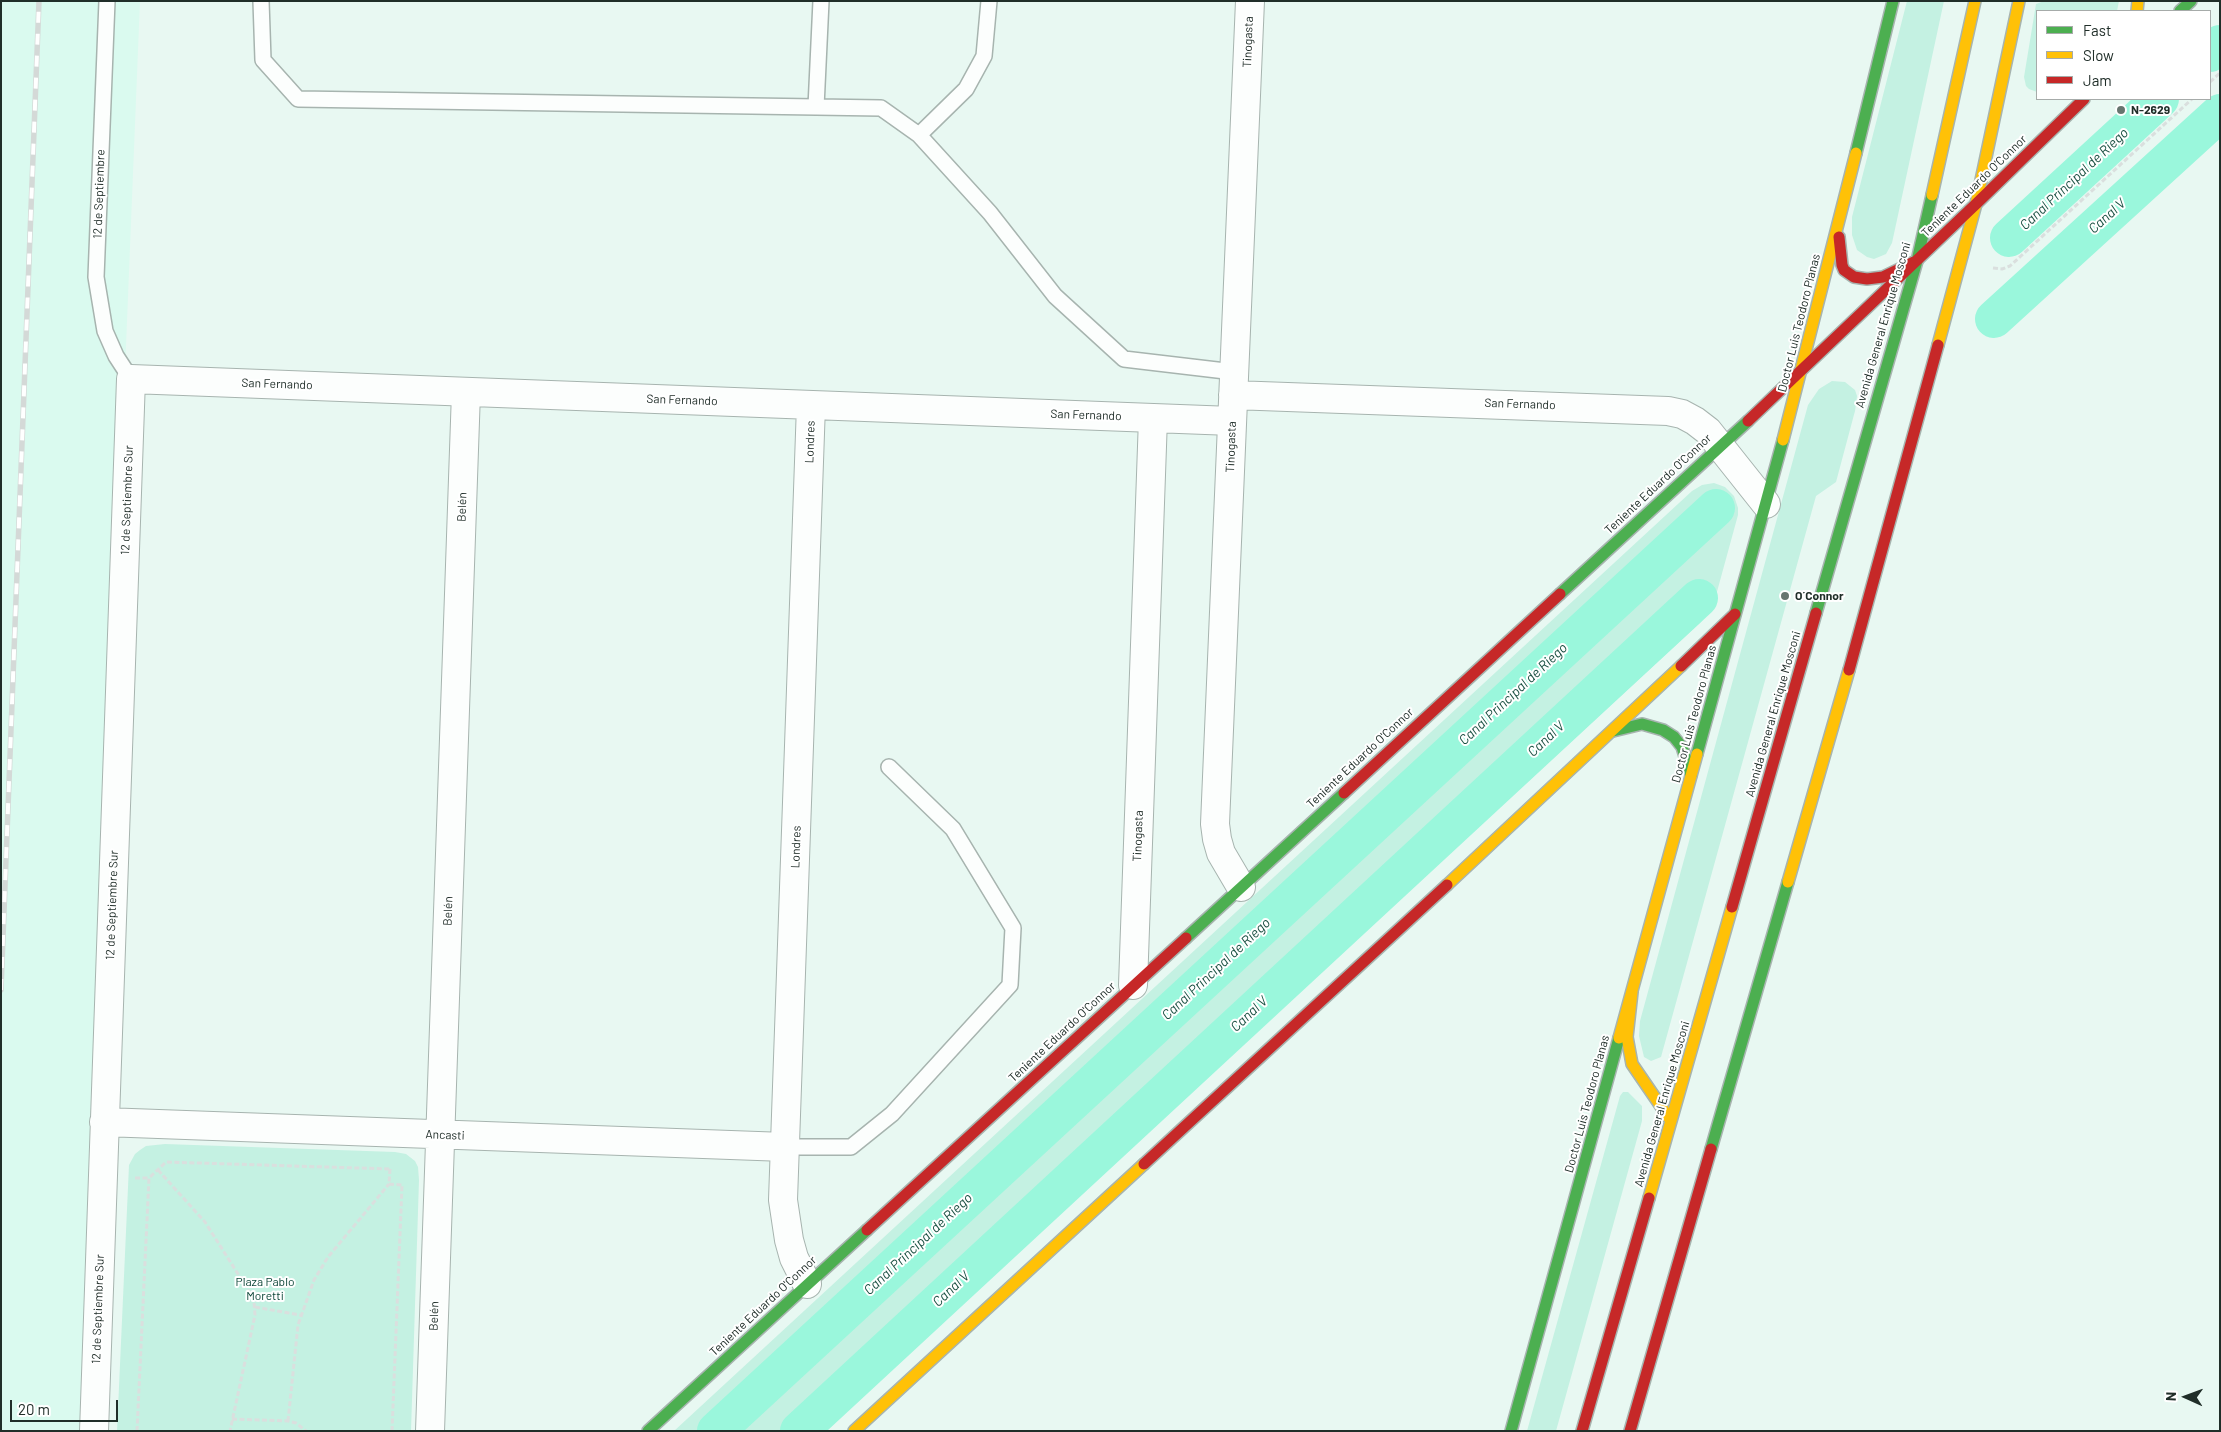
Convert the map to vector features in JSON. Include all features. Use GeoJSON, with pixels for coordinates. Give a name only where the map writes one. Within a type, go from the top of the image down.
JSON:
{"type":"FeatureCollection","features":[{"type":"Feature","properties":{"kind":"main road","name":"Doctor Luis Teodoro Planas"},"geometry":{"type":"LineString","coordinates":[[1511,1431],[1802,372],[1893,1]]}},
{"type":"Feature","properties":{"kind":"main road","name":"Avenida General Enrique Mosconi"},"geometry":{"type":"LineString","coordinates":[[1582,1431],[1917,261],[1975,1]]}},
{"type":"Feature","properties":{"kind":"main road"},"geometry":{"type":"LineString","coordinates":[[1630,1431],[1882,554],[1976,204],[2019,1]]}},
{"type":"Feature","properties":{"kind":"main road"},"geometry":{"type":"LineString","coordinates":[[2181,10],[2191,1]]}},
{"type":"Feature","properties":{"kind":"main road","name":"Teniente Eduardo O'Connor"},"geometry":{"type":"LineString","coordinates":[[648,1431],[1802,372],[2083,100]]}},
{"type":"Feature","properties":{"kind":"main road"},"geometry":{"type":"LineString","coordinates":[[1839,223],[1840,258],[1844,270],[1854,277],[1868,279],[1883,277],[1917,261]]}},
{"type":"Feature","properties":{"kind":"main road"},"geometry":{"type":"LineString","coordinates":[[854,1431],[1613,731],[1735,614]]}},
{"type":"Feature","properties":{"kind":"main road"},"geometry":{"type":"LineString","coordinates":[[1613,731],[1642,724],[1663,730],[1674,737],[1682,747],[1691,775]]}},
{"type":"Feature","properties":{"kind":"main road"},"geometry":{"type":"LineString","coordinates":[[1632,992],[1627,1037],[1632,1064],[1671,1121]]}},
{"type":"Feature","properties":{"kind":"street","name":"Tinogasta"},"geometry":{"type":"LineString","coordinates":[[1241,887],[1221,853],[1216,839],[1215,824],[1250,1]]}},
{"type":"Feature","properties":{"kind":"street","name":"San Fernando"},"geometry":{"type":"LineString","coordinates":[[132,379],[1153,418],[1233,396],[1653,409],[1682,414],[1695,421],[1721,446],[1766,504]]}},
{"type":"Feature","properties":{"kind":"street","name":"12 de Septiembre Sur"},"geometry":{"type":"LineString","coordinates":[[94,1431],[132,379]]}},
{"type":"Feature","properties":{"kind":"street","name":"Belén"},"geometry":{"type":"LineString","coordinates":[[430,1431],[466,392]]}},
{"type":"Feature","properties":{"kind":"street","name":"Londres"},"geometry":{"type":"LineString","coordinates":[[807,1284],[794,1258],[784,1220],[811,405]]}},
{"type":"Feature","properties":{"kind":"street","name":"Tinogasta"},"geometry":{"type":"LineString","coordinates":[[1133,985],[1153,418]]}},
{"type":"Feature","properties":{"kind":"street","name":"Ancasti"},"geometry":{"type":"LineString","coordinates":[[104,1122],[785,1147]]}},
{"type":"Feature","properties":{"kind":"lane","name":"12 de Septiembre"},"geometry":{"type":"LineString","coordinates":[[107,1],[96,277],[105,331],[116,356],[132,379]]}},
{"type":"Feature","properties":{"kind":"lane"},"geometry":{"type":"LineString","coordinates":[[261,1],[263,60],[298,99],[881,108],[919,135],[990,213],[1054,296],[1124,359],[1233,396]]}},
{"type":"Feature","properties":{"kind":"lane"},"geometry":{"type":"LineString","coordinates":[[816,108],[822,1]]}},
{"type":"Feature","properties":{"kind":"lane"},"geometry":{"type":"LineString","coordinates":[[919,135],[966,89],[984,56],[988,1]]}},
{"type":"Feature","properties":{"kind":"lane"},"geometry":{"type":"LineString","coordinates":[[785,1147],[851,1147],[892,1114],[1010,985],[1013,928],[953,829],[889,767]]}},
{"type":"Feature","properties":{"kind":"path"},"geometry":{"type":"LineString","coordinates":[[1991,267],[2002,269],[2010,266],[2191,100]]}},
{"type":"Feature","properties":{"kind":"path"},"geometry":{"type":"LineString","coordinates":[[288,1421],[300,1316],[322,1264],[389,1184],[390,1133]]}},
{"type":"Feature","properties":{"kind":"path"},"geometry":{"type":"LineString","coordinates":[[137,1431],[149,1178],[166,1162],[390,1169]]}},
{"type":"Feature","properties":{"kind":"path"},"geometry":{"type":"LineString","coordinates":[[158,1170],[205,1222],[252,1296],[255,1307],[230,1431]]}},
{"type":"Feature","properties":{"kind":"path"},"geometry":{"type":"LineString","coordinates":[[389,1184],[439,1186]]}},
{"type":"Feature","properties":{"kind":"path"},"geometry":{"type":"LineString","coordinates":[[392,1431],[402,1185]]}},
{"type":"Feature","properties":{"kind":"path"},"geometry":{"type":"LineString","coordinates":[[255,1307],[300,1316]]}},
{"type":"Feature","properties":{"kind":"path"},"geometry":{"type":"LineString","coordinates":[[232,1419],[288,1421],[296,1423],[306,1431]]}},
{"type":"Feature","properties":{"kind":"shaded area"},"geometry":{"type":"Polygon","coordinates":[[[1,1],[140,1],[82,1431],[1,1431],[1,1]]]}},
{"type":"Feature","properties":{"kind":"green space"},"geometry":{"type":"Polygon","coordinates":[[[1907,1],[1944,1],[1892,243],[1886,254],[1874,259],[1867,257],[1857,250],[1852,235],[1852,217],[1907,1]]]}},
{"type":"Feature","properties":{"kind":"green space"},"geometry":{"type":"Polygon","coordinates":[[[2044,1],[2119,1],[2117,10],[2036,10],[2036,92],[2026,86],[2024,77],[2036,4],[2044,1]]]}},
{"type":"Feature","properties":{"kind":"green space"},"geometry":{"type":"Polygon","coordinates":[[[1832,381],[1845,382],[1855,390],[1857,396],[1855,411],[1836,482],[1816,496],[1661,1057],[1651,1061],[1644,1057],[1639,1036],[1640,1021],[1808,405],[1819,389],[1832,381]]]}},
{"type":"Feature","properties":{"kind":"green space"},"geometry":{"type":"Polygon","coordinates":[[[1714,483],[1725,487],[1734,496],[1738,515],[1715,599],[1709,612],[1700,623],[823,1431],[674,1431],[1692,491],[1702,485],[1714,483]]]}},
{"type":"Feature","properties":{"kind":"green space"},"geometry":{"type":"Polygon","coordinates":[[[1623,1092],[1628,1092],[1642,1106],[1642,1121],[1556,1431],[1527,1431],[1620,1096],[1623,1092]]]}},
{"type":"Feature","properties":{"kind":"green space","name":"Plaza Pablo Moretti"},"geometry":{"type":"Polygon","coordinates":[[[165,1144],[395,1152],[406,1154],[415,1161],[418,1167],[419,1180],[411,1431],[117,1431],[129,1165],[135,1154],[146,1146],[165,1144]]]}},
{"type":"Feature","properties":{"kind":"waterway","name":"Canal Principal de Riego"},"geometry":{"type":"LineString","coordinates":[[2211,52],[2220,44]]}},
{"type":"Feature","properties":{"kind":"waterway","name":"Canal Principal de Riego"},"geometry":{"type":"LineString","coordinates":[[2009,238],[2159,100]]}},
{"type":"Feature","properties":{"kind":"waterway","name":"Canal V"},"geometry":{"type":"LineString","coordinates":[[1994,319],[2220,113]]}},
{"type":"Feature","properties":{"kind":"waterway","name":"Canal Principal de Riego"},"geometry":{"type":"LineString","coordinates":[[716,1431],[1716,508]]}},
{"type":"Feature","properties":{"kind":"waterway","name":"Canal V"},"geometry":{"type":"LineString","coordinates":[[799,1431],[1699,598]]}},
{"type":"Feature","properties":{"kind":"railway"},"geometry":{"type":"LineString","coordinates":[[1,990],[39,1]]}},
{"type":"Feature","properties":{"kind":"traffic: fast"},"geometry":{"type":"LineString","coordinates":[[1856,153],[1893,1]]}},
{"type":"Feature","properties":{"kind":"traffic: fast"},"geometry":{"type":"LineString","coordinates":[[2181,10],[2191,1]]}},
{"type":"Feature","properties":{"kind":"traffic: fast"},"geometry":{"type":"LineString","coordinates":[[1816,613],[1917,261],[1932,195]]}},
{"type":"Feature","properties":{"kind":"traffic: fast"},"geometry":{"type":"LineString","coordinates":[[1560,594],[1748,421]]}},
{"type":"Feature","properties":{"kind":"traffic: fast"},"geometry":{"type":"LineString","coordinates":[[1697,754],[1783,440]]}},
{"type":"Feature","properties":{"kind":"traffic: fast"},"geometry":{"type":"LineString","coordinates":[[1613,731],[1642,724],[1663,730],[1674,737],[1682,747],[1691,775]]}},
{"type":"Feature","properties":{"kind":"traffic: fast"},"geometry":{"type":"LineString","coordinates":[[1186,938],[1344,793]]}},
{"type":"Feature","properties":{"kind":"traffic: fast"},"geometry":{"type":"LineString","coordinates":[[1711,1149],[1788,882]]}},
{"type":"Feature","properties":{"kind":"traffic: fast"},"geometry":{"type":"LineString","coordinates":[[1511,1431],[1619,1038]]}},
{"type":"Feature","properties":{"kind":"traffic: fast"},"geometry":{"type":"LineString","coordinates":[[648,1431],[867,1230]]}},
{"type":"Feature","properties":{"kind":"traffic: slow"},"geometry":{"type":"LineString","coordinates":[[1932,195],[1975,1]]}},
{"type":"Feature","properties":{"kind":"traffic: slow"},"geometry":{"type":"LineString","coordinates":[[1938,345],[1976,204],[2019,1]]}},
{"type":"Feature","properties":{"kind":"traffic: slow"},"geometry":{"type":"LineString","coordinates":[[2137,10],[2138,1]]}},
{"type":"Feature","properties":{"kind":"traffic: slow"},"geometry":{"type":"LineString","coordinates":[[1783,440],[1856,153]]}},
{"type":"Feature","properties":{"kind":"traffic: slow"},"geometry":{"type":"LineString","coordinates":[[1447,885],[1681,666]]}},
{"type":"Feature","properties":{"kind":"traffic: slow"},"geometry":{"type":"LineString","coordinates":[[1788,882],[1849,670]]}},
{"type":"Feature","properties":{"kind":"traffic: slow"},"geometry":{"type":"LineString","coordinates":[[1619,1038],[1697,754]]}},
{"type":"Feature","properties":{"kind":"traffic: slow"},"geometry":{"type":"LineString","coordinates":[[1649,1198],[1732,907]]}},
{"type":"Feature","properties":{"kind":"traffic: slow"},"geometry":{"type":"LineString","coordinates":[[1632,992],[1627,1037],[1632,1064],[1671,1121]]}},
{"type":"Feature","properties":{"kind":"traffic: slow"},"geometry":{"type":"LineString","coordinates":[[854,1431],[1144,1164]]}},
{"type":"Feature","properties":{"kind":"traffic: jam"},"geometry":{"type":"LineString","coordinates":[[1976,204],[2083,100]]}},
{"type":"Feature","properties":{"kind":"traffic: jam"},"geometry":{"type":"LineString","coordinates":[[1748,421],[1976,204]]}},
{"type":"Feature","properties":{"kind":"traffic: jam"},"geometry":{"type":"LineString","coordinates":[[1839,237],[1842,265],[1844,270],[1854,277],[1867,279],[1883,277],[1914,262]]}},
{"type":"Feature","properties":{"kind":"traffic: jam"},"geometry":{"type":"LineString","coordinates":[[1849,670],[1938,345]]}},
{"type":"Feature","properties":{"kind":"traffic: jam"},"geometry":{"type":"LineString","coordinates":[[1344,793],[1560,594]]}},
{"type":"Feature","properties":{"kind":"traffic: jam"},"geometry":{"type":"LineString","coordinates":[[1732,907],[1816,613]]}},
{"type":"Feature","properties":{"kind":"traffic: jam"},"geometry":{"type":"LineString","coordinates":[[1681,666],[1735,614]]}},
{"type":"Feature","properties":{"kind":"traffic: jam"},"geometry":{"type":"LineString","coordinates":[[1144,1164],[1447,885]]}},
{"type":"Feature","properties":{"kind":"traffic: jam"},"geometry":{"type":"LineString","coordinates":[[867,1230],[1186,938]]}},
{"type":"Feature","properties":{"kind":"traffic: jam"},"geometry":{"type":"LineString","coordinates":[[1630,1431],[1711,1149]]}},
{"type":"Feature","properties":{"kind":"traffic: jam"},"geometry":{"type":"LineString","coordinates":[[1582,1431],[1649,1198]]}},
{"type":"Feature","properties":{"kind":"place","name":"N-2629"},"geometry":{"type":"Point","coordinates":[2121,110]}},
{"type":"Feature","properties":{"kind":"place","name":"O´Connor"},"geometry":{"type":"Point","coordinates":[1785,596]}}]}
